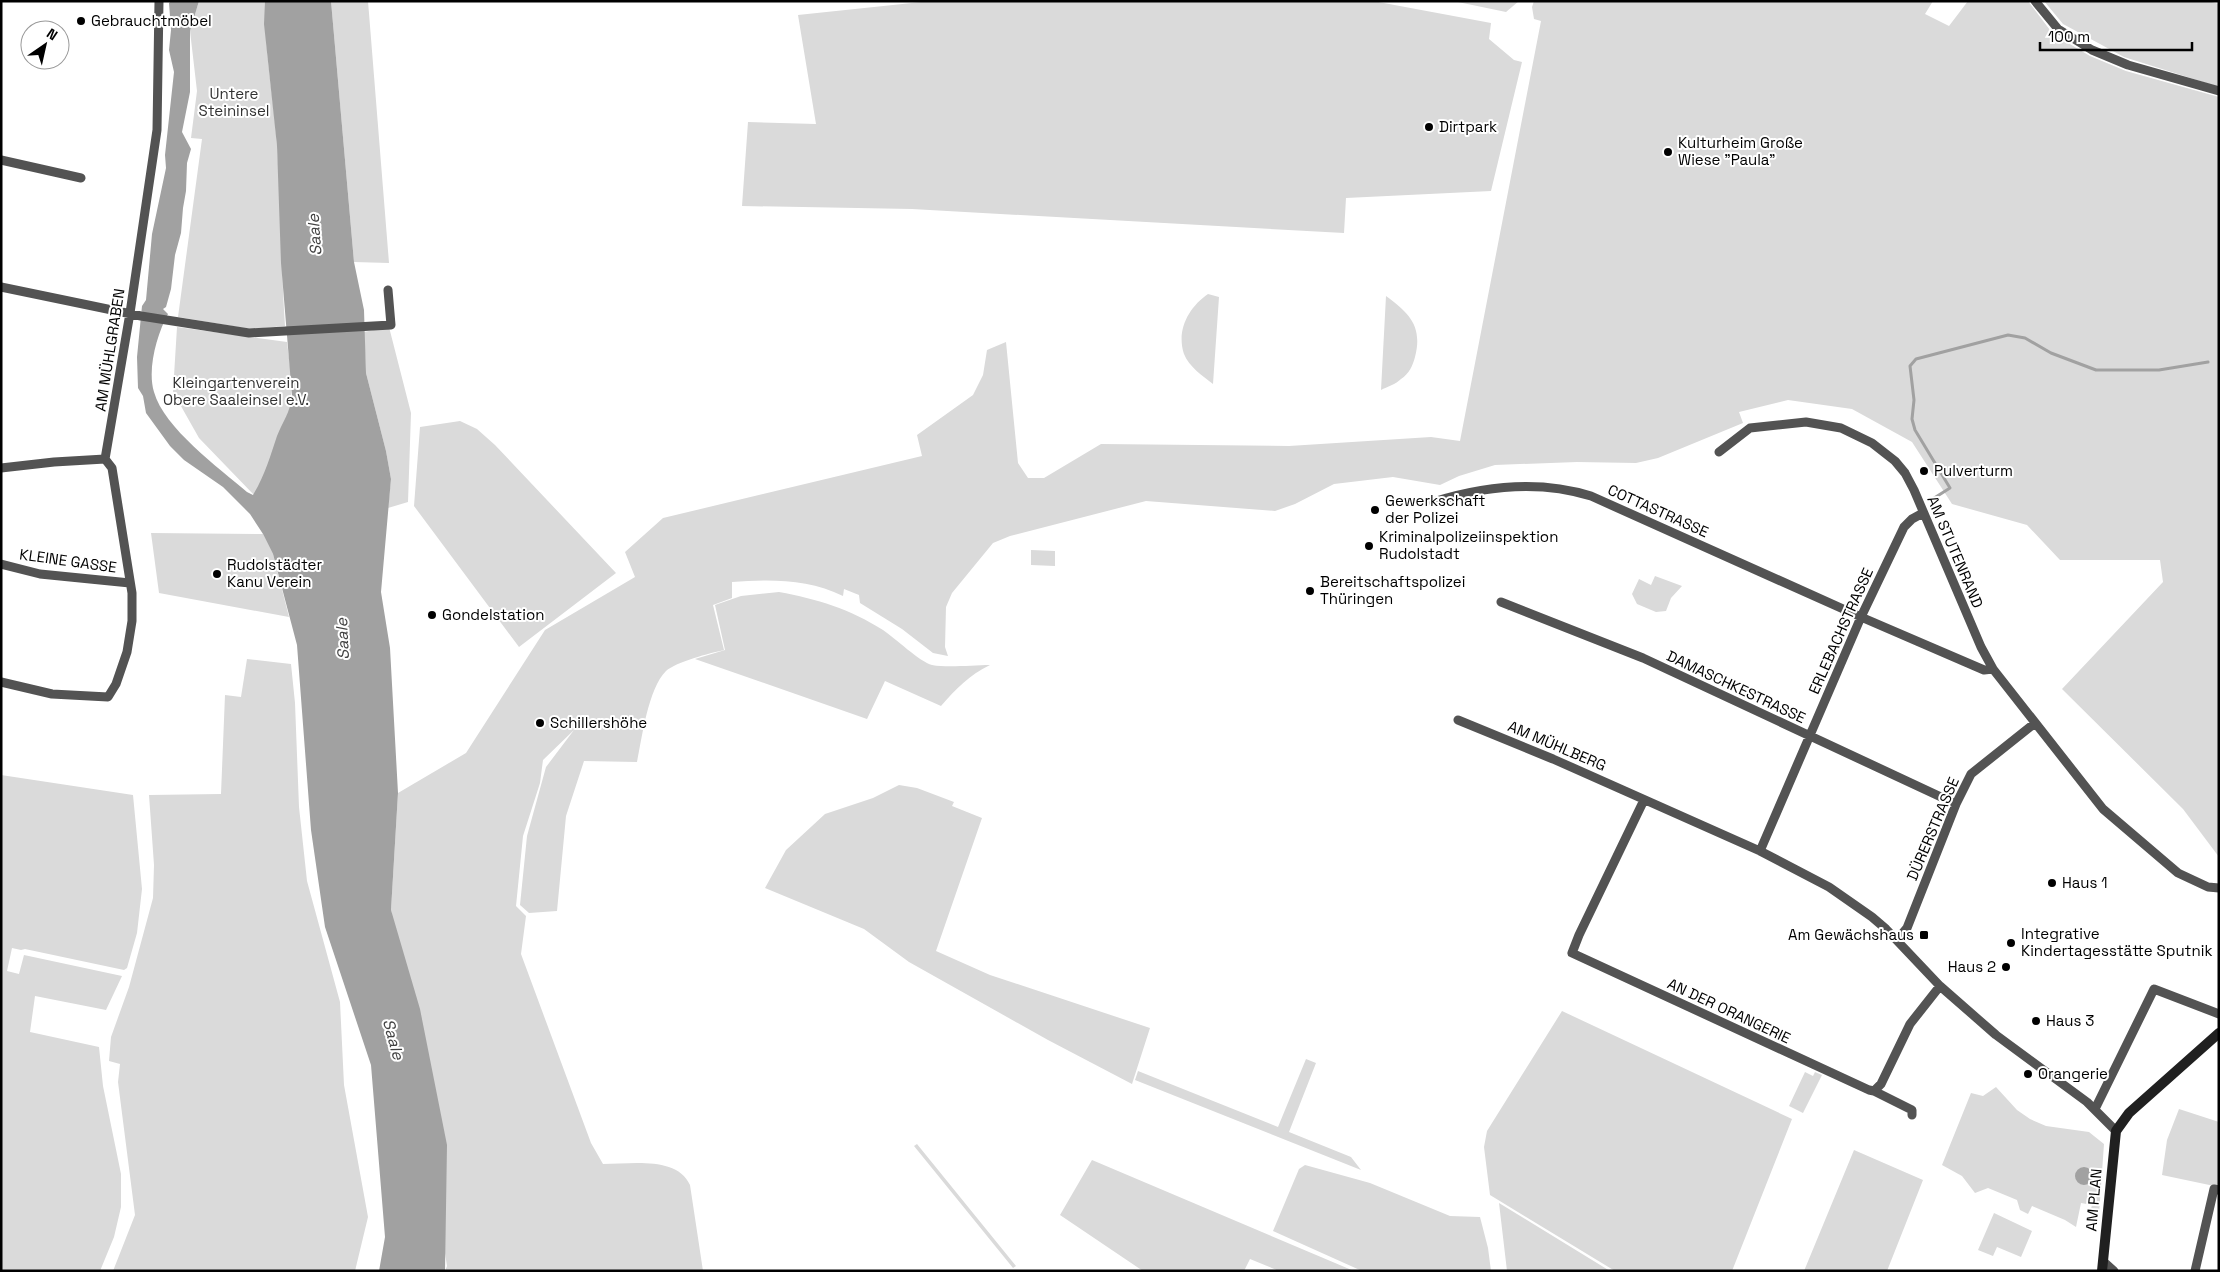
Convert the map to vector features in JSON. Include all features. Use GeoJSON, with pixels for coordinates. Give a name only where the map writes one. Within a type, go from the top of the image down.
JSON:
{"type":"FeatureCollection","features":[{"type":"Feature","properties":{"kind":"street","name":"AM MÜHLGRABEN"},"geometry":{"type":"LineString","coordinates":[[105,459],[130,313],[157,130],[159,1]]}},
{"type":"Feature","properties":{"kind":"street"},"geometry":{"type":"LineString","coordinates":[[2035,1],[2058,29],[2092,50],[2128,65],[2219,91]]}},
{"type":"Feature","properties":{"kind":"street"},"geometry":{"type":"LineString","coordinates":[[1,160],[81,178]]}},
{"type":"Feature","properties":{"kind":"street"},"geometry":{"type":"LineString","coordinates":[[1,287],[141,316],[249,333],[274,330],[391,325],[388,290]]}},
{"type":"Feature","properties":{"kind":"street","name":"AM STUTENRAND"},"geometry":{"type":"LineString","coordinates":[[1719,452],[1750,428],[1806,422],[1841,428],[1872,443],[1895,461],[1905,473],[1981,647],[1993,669],[2102,809],[2178,873],[2208,887],[2219,888]]}},
{"type":"Feature","properties":{"kind":"street"},"geometry":{"type":"LineString","coordinates":[[1,468],[105,459],[112,468],[132,593],[132,621],[127,652],[116,684],[108,697],[52,694],[1,682]]}},
{"type":"Feature","properties":{"kind":"street","name":"COTTASTRASSE"},"geometry":{"type":"LineString","coordinates":[[1433,502],[1484,490],[1518,486],[1553,487],[1575,491],[1591,496],[1861,617]]}},
{"type":"Feature","properties":{"kind":"street","name":"ERLEBACHSTRASSE"},"geometry":{"type":"LineString","coordinates":[[1760,851],[1861,617],[1904,527],[1912,518],[1923,513]]}},
{"type":"Feature","properties":{"kind":"street","name":"KLEINE GASSE"},"geometry":{"type":"LineString","coordinates":[[1,564],[40,574],[130,583]]}},
{"type":"Feature","properties":{"kind":"street","name":"DAMASCHKESTRASSE"},"geometry":{"type":"LineString","coordinates":[[1501,602],[1643,658],[1956,804]]}},
{"type":"Feature","properties":{"kind":"street"},"geometry":{"type":"LineString","coordinates":[[1861,617],[1984,670],[1993,669]]}},
{"type":"Feature","properties":{"kind":"street","name":"AM MÜHLBERG"},"geometry":{"type":"LineString","coordinates":[[1458,720],[1553,758],[1760,851]]}},
{"type":"Feature","properties":{"kind":"street","name":"DÜRERSTRASSE"},"geometry":{"type":"LineString","coordinates":[[1897,940],[1907,928],[1956,804],[1971,774],[2036,723]]}},
{"type":"Feature","properties":{"kind":"street","name":"AN DER ORANGERIE"},"geometry":{"type":"LineString","coordinates":[[1644,800],[1572,953],[1862,1088],[1874,1091],[1912,1110],[1912,1114]]}},
{"type":"Feature","properties":{"kind":"street"},"geometry":{"type":"LineString","coordinates":[[1760,851],[1835,892],[1872,917],[1897,940],[1940,986],[1996,1035],[2095,1109],[2116,1131],[2129,1113],[2219,1032]]}},
{"type":"Feature","properties":{"kind":"street"},"geometry":{"type":"LineString","coordinates":[[1874,1091],[1881,1084],[1910,1024],[1940,986]]}},
{"type":"Feature","properties":{"kind":"street"},"geometry":{"type":"LineString","coordinates":[[2095,1109],[2154,989],[2219,1014]]}},
{"type":"Feature","properties":{"kind":"street","name":"AM PLAN"},"geometry":{"type":"LineString","coordinates":[[2103,1267],[2116,1131]]}},
{"type":"Feature","properties":{"kind":"street"},"geometry":{"type":"LineString","coordinates":[[2195,1271],[2216,1190]]}},
{"type":"Feature","properties":{"kind":"street"},"geometry":{"type":"LineString","coordinates":[[2103,1267],[2114,1271]]}},
{"type":"Feature","properties":{"kind":"green space","name":"Untere Steininsel"},"geometry":{"type":"Polygon","coordinates":[[[199,1],[265,1],[266,38],[276,128],[285,326],[250,329],[178,317],[202,139],[191,138],[197,91],[190,31],[199,1]]]}},
{"type":"Feature","properties":{"kind":"green space"},"geometry":{"type":"Polygon","coordinates":[[[331,1],[368,1],[389,263],[354,262],[331,1]]]}},
{"type":"Feature","properties":{"kind":"green space"},"geometry":{"type":"Polygon","coordinates":[[[931,1],[1373,1],[1491,23],[1489,39],[1514,60],[1522,62],[1491,191],[1346,198],[1344,233],[912,209],[742,206],[748,122],[816,124],[798,15],[931,1]]]}},
{"type":"Feature","properties":{"kind":"green space"},"geometry":{"type":"Polygon","coordinates":[[[1453,1],[1519,1],[1506,12],[1453,1]]]}},
{"type":"Feature","properties":{"kind":"green space"},"geometry":{"type":"Polygon","coordinates":[[[1534,1],[1933,1],[1925,14],[1949,26],[1968,1],[2028,1],[2053,34],[2090,56],[2126,71],[2219,97],[2219,857],[2183,809],[2062,689],[2163,582],[2160,560],[2060,560],[2027,525],[1952,504],[1912,442],[1852,409],[1788,400],[1739,412],[1743,423],[1658,458],[1636,463],[1577,462],[1495,465],[1459,476],[1440,485],[1393,477],[1334,484],[1295,504],[1275,511],[1146,501],[1010,536],[993,543],[952,593],[946,607],[945,647],[948,656],[933,653],[902,629],[860,603],[859,595],[844,589],[843,596],[830,590],[803,583],[775,581],[732,582],[732,598],[713,605],[724,650],[685,661],[666,671],[660,679],[650,701],[637,762],[584,761],[566,816],[557,911],[529,913],[520,905],[527,836],[546,767],[574,730],[543,760],[540,783],[523,836],[516,906],[526,916],[521,954],[591,1143],[603,1164],[652,1164],[675,1169],[684,1176],[690,1185],[703,1271],[445,1271],[447,1266],[391,910],[398,793],[466,753],[545,630],[635,577],[625,552],[663,518],[922,456],[917,435],[973,395],[983,375],[987,350],[1006,342],[1018,463],[1028,478],[1044,478],[1101,444],[1289,446],[1431,437],[1460,441],[1541,21],[1534,19],[1532,7],[1534,1]]]}},
{"type":"Feature","properties":{"kind":"green space"},"geometry":{"type":"Polygon","coordinates":[[[2044,1],[2208,1],[2219,4],[2219,87],[2124,57],[2063,24],[2044,1]]]}},
{"type":"Feature","properties":{"kind":"green space"},"geometry":{"type":"Polygon","coordinates":[[[1208,294],[1219,297],[1213,384],[1189,363],[1182,345],[1183,328],[1190,312],[1208,294]]]}},
{"type":"Feature","properties":{"kind":"green space"},"geometry":{"type":"Polygon","coordinates":[[[1386,296],[1401,308],[1412,321],[1417,337],[1417,346],[1413,363],[1406,375],[1381,390],[1386,296]]]}},
{"type":"Feature","properties":{"kind":"green space","name":"Kleingartenverein Obere Saaleinsel e.V."},"geometry":{"type":"Polygon","coordinates":[[[177,327],[287,342],[292,382],[290,410],[278,435],[269,466],[254,495],[199,438],[173,392],[177,327]]]}},
{"type":"Feature","properties":{"kind":"green space"},"geometry":{"type":"Polygon","coordinates":[[[389,327],[411,413],[408,502],[388,508],[391,479],[386,451],[366,373],[364,332],[389,327]]]}},
{"type":"Feature","properties":{"kind":"green space"},"geometry":{"type":"Polygon","coordinates":[[[460,421],[477,429],[495,445],[616,573],[519,647],[414,506],[420,427],[460,421]]]}},
{"type":"Feature","properties":{"kind":"green space","name":"Rudolstädter Kanu Verein"},"geometry":{"type":"Polygon","coordinates":[[[151,533],[263,534],[273,554],[289,617],[159,593],[151,533]]]}},
{"type":"Feature","properties":{"kind":"green space"},"geometry":{"type":"Polygon","coordinates":[[[1031,550],[1055,551],[1055,566],[1031,565],[1031,550]]]}},
{"type":"Feature","properties":{"kind":"green space"},"geometry":{"type":"Polygon","coordinates":[[[1655,576],[1682,586],[1671,598],[1666,611],[1656,612],[1637,604],[1632,594],[1639,579],[1651,585],[1655,576]]]}},
{"type":"Feature","properties":{"kind":"green space"},"geometry":{"type":"Polygon","coordinates":[[[779,592],[807,598],[858,616],[883,630],[914,655],[932,665],[990,665],[963,683],[941,706],[885,681],[867,719],[695,659],[725,650],[715,605],[741,596],[779,592]]]}},
{"type":"Feature","properties":{"kind":"green space"},"geometry":{"type":"Polygon","coordinates":[[[247,659],[291,664],[295,703],[299,807],[307,881],[340,1002],[344,1085],[368,1217],[355,1271],[113,1271],[135,1215],[118,1082],[120,1064],[109,1061],[111,1037],[129,987],[153,898],[154,865],[149,795],[221,794],[225,695],[241,697],[247,659]]]}},
{"type":"Feature","properties":{"kind":"green space"},"geometry":{"type":"Polygon","coordinates":[[[1,775],[133,795],[142,889],[137,933],[127,968],[124,970],[25,949],[12,948],[7,971],[19,974],[24,955],[122,976],[106,1010],[35,996],[30,1032],[99,1047],[103,1086],[121,1174],[121,1207],[114,1237],[100,1271],[1,1271],[1,775]]]}},
{"type":"Feature","properties":{"kind":"green space"},"geometry":{"type":"Polygon","coordinates":[[[899,785],[917,788],[954,802],[952,806],[982,818],[936,951],[990,975],[1150,1028],[1132,1084],[1048,1040],[909,962],[864,929],[765,888],[786,850],[825,814],[873,798],[899,785]]]}},
{"type":"Feature","properties":{"kind":"green space"},"geometry":{"type":"Polygon","coordinates":[[[1562,1011],[1792,1119],[1732,1271],[1615,1271],[1490,1195],[1484,1147],[1487,1131],[1562,1011]]]}},
{"type":"Feature","properties":{"kind":"green space"},"geometry":{"type":"Polygon","coordinates":[[[1306,1059],[1316,1063],[1289,1132],[1351,1157],[1361,1170],[1135,1080],[1138,1071],[1278,1127],[1306,1059]]]}},
{"type":"Feature","properties":{"kind":"green space"},"geometry":{"type":"Polygon","coordinates":[[[1805,1072],[1813,1076],[1815,1072],[1822,1075],[1803,1113],[1789,1106],[1805,1072]]]}},
{"type":"Feature","properties":{"kind":"green space"},"geometry":{"type":"Polygon","coordinates":[[[1996,1087],[2017,1110],[2030,1119],[2046,1126],[2089,1132],[2104,1144],[2099,1214],[2090,1213],[2092,1205],[2081,1203],[2076,1227],[2065,1220],[2032,1206],[2028,1214],[2020,1210],[2017,1200],[1988,1188],[1975,1193],[1962,1176],[1942,1165],[1971,1093],[1983,1096],[1996,1087]]]}},
{"type":"Feature","properties":{"kind":"green space"},"geometry":{"type":"Polygon","coordinates":[[[2179,1109],[2219,1122],[2219,1187],[2162,1175],[2167,1140],[2179,1109]]]}},
{"type":"Feature","properties":{"kind":"green space"},"geometry":{"type":"Polygon","coordinates":[[[917,1144],[1016,1266],[1013,1268],[914,1146],[917,1144]]]}},
{"type":"Feature","properties":{"kind":"green space"},"geometry":{"type":"Polygon","coordinates":[[[1854,1150],[1923,1180],[1887,1271],[1804,1271],[1854,1150]]]}},
{"type":"Feature","properties":{"kind":"green space"},"geometry":{"type":"Polygon","coordinates":[[[1092,1160],[1354,1271],[1279,1271],[1250,1259],[1244,1271],[1143,1271],[1060,1215],[1092,1160]]]}},
{"type":"Feature","properties":{"kind":"green space"},"geometry":{"type":"Polygon","coordinates":[[[1305,1165],[1370,1183],[1450,1216],[1480,1217],[1488,1248],[1491,1271],[1362,1271],[1273,1231],[1299,1169],[1305,1165]]]}},
{"type":"Feature","properties":{"kind":"green space"},"geometry":{"type":"Polygon","coordinates":[[[1499,1203],[1610,1271],[1507,1271],[1499,1203]]]}},
{"type":"Feature","properties":{"kind":"green space"},"geometry":{"type":"Polygon","coordinates":[[[1994,1213],[2032,1231],[2021,1257],[1997,1247],[1993,1256],[1978,1250],[1994,1213]]]}},
{"type":"Feature","properties":{"kind":"water","name":"Saale"},"geometry":{"type":"Polygon","coordinates":[[[171,1],[199,1],[190,31],[190,92],[182,132],[191,149],[187,163],[181,233],[175,255],[171,289],[166,307],[163,309],[168,314],[160,331],[152,362],[152,383],[160,406],[180,433],[208,459],[253,495],[267,466],[277,436],[288,412],[292,396],[281,263],[277,146],[264,24],[265,1],[331,1],[354,262],[364,310],[366,373],[386,451],[391,479],[381,592],[390,648],[398,793],[391,910],[420,1009],[447,1145],[445,1271],[379,1271],[385,1237],[371,1065],[325,927],[311,830],[297,645],[273,554],[250,514],[223,487],[184,460],[170,446],[146,413],[143,396],[138,388],[137,357],[142,306],[146,300],[152,234],[166,168],[165,155],[174,72],[169,50],[171,30],[169,3],[171,1]]]}},
{"type":"Feature","properties":{"kind":"water"},"geometry":{"type":"Polygon","coordinates":[[[2084,1167],[2090,1170],[2093,1176],[2090,1182],[2084,1185],[2078,1182],[2075,1176],[2078,1170],[2084,1167]]]}},
{"type":"Feature","properties":{"kind":"waterway"},"geometry":{"type":"LineString","coordinates":[[1931,500],[1950,488],[1915,430],[1912,419],[1914,400],[1910,366],[1916,359],[2008,335],[2025,338],[2051,353],[2096,370],[2159,370],[2208,362]]}},
{"type":"Feature","properties":{"kind":"place","name":"Gebrauchtmöbel"},"geometry":{"type":"Point","coordinates":[81,21]}},
{"type":"Feature","properties":{"kind":"place","name":"Dirtpark"},"geometry":{"type":"Point","coordinates":[1429,127]}},
{"type":"Feature","properties":{"kind":"place","name":"Kulturheim Große Wiese \"Paula\""},"geometry":{"type":"Point","coordinates":[1668,152]}},
{"type":"Feature","properties":{"kind":"place","name":"Pulverturm"},"geometry":{"type":"Point","coordinates":[1924,471]}},
{"type":"Feature","properties":{"kind":"place","name":"Gewerkschaft der Polizei"},"geometry":{"type":"Point","coordinates":[1375,510]}},
{"type":"Feature","properties":{"kind":"place","name":"Kriminalpolizeiinspektion Rudolstadt"},"geometry":{"type":"Point","coordinates":[1369,546]}},
{"type":"Feature","properties":{"kind":"place","name":"Rudolstädter Kanu Verein"},"geometry":{"type":"Point","coordinates":[217,574]}},
{"type":"Feature","properties":{"kind":"place","name":"Bereitschaftspolizei Thüringen"},"geometry":{"type":"Point","coordinates":[1310,591]}},
{"type":"Feature","properties":{"kind":"place","name":"Gondelstation"},"geometry":{"type":"Point","coordinates":[432,615]}},
{"type":"Feature","properties":{"kind":"place","name":"Schillershöhe"},"geometry":{"type":"Point","coordinates":[540,723]}},
{"type":"Feature","properties":{"kind":"place","name":"Haus 1"},"geometry":{"type":"Point","coordinates":[2052,883]}},
{"type":"Feature","properties":{"kind":"place","name":"Am Gewächshaus"},"geometry":{"type":"Point","coordinates":[1924,935]}},
{"type":"Feature","properties":{"kind":"place","name":"Integrative Kindertagesstätte Sputnik"},"geometry":{"type":"Point","coordinates":[2011,943]}},
{"type":"Feature","properties":{"kind":"place","name":"Haus 2"},"geometry":{"type":"Point","coordinates":[2006,967]}},
{"type":"Feature","properties":{"kind":"place","name":"Haus 3"},"geometry":{"type":"Point","coordinates":[2036,1021]}},
{"type":"Feature","properties":{"kind":"place","name":"Orangerie"},"geometry":{"type":"Point","coordinates":[2028,1074]}}]}
